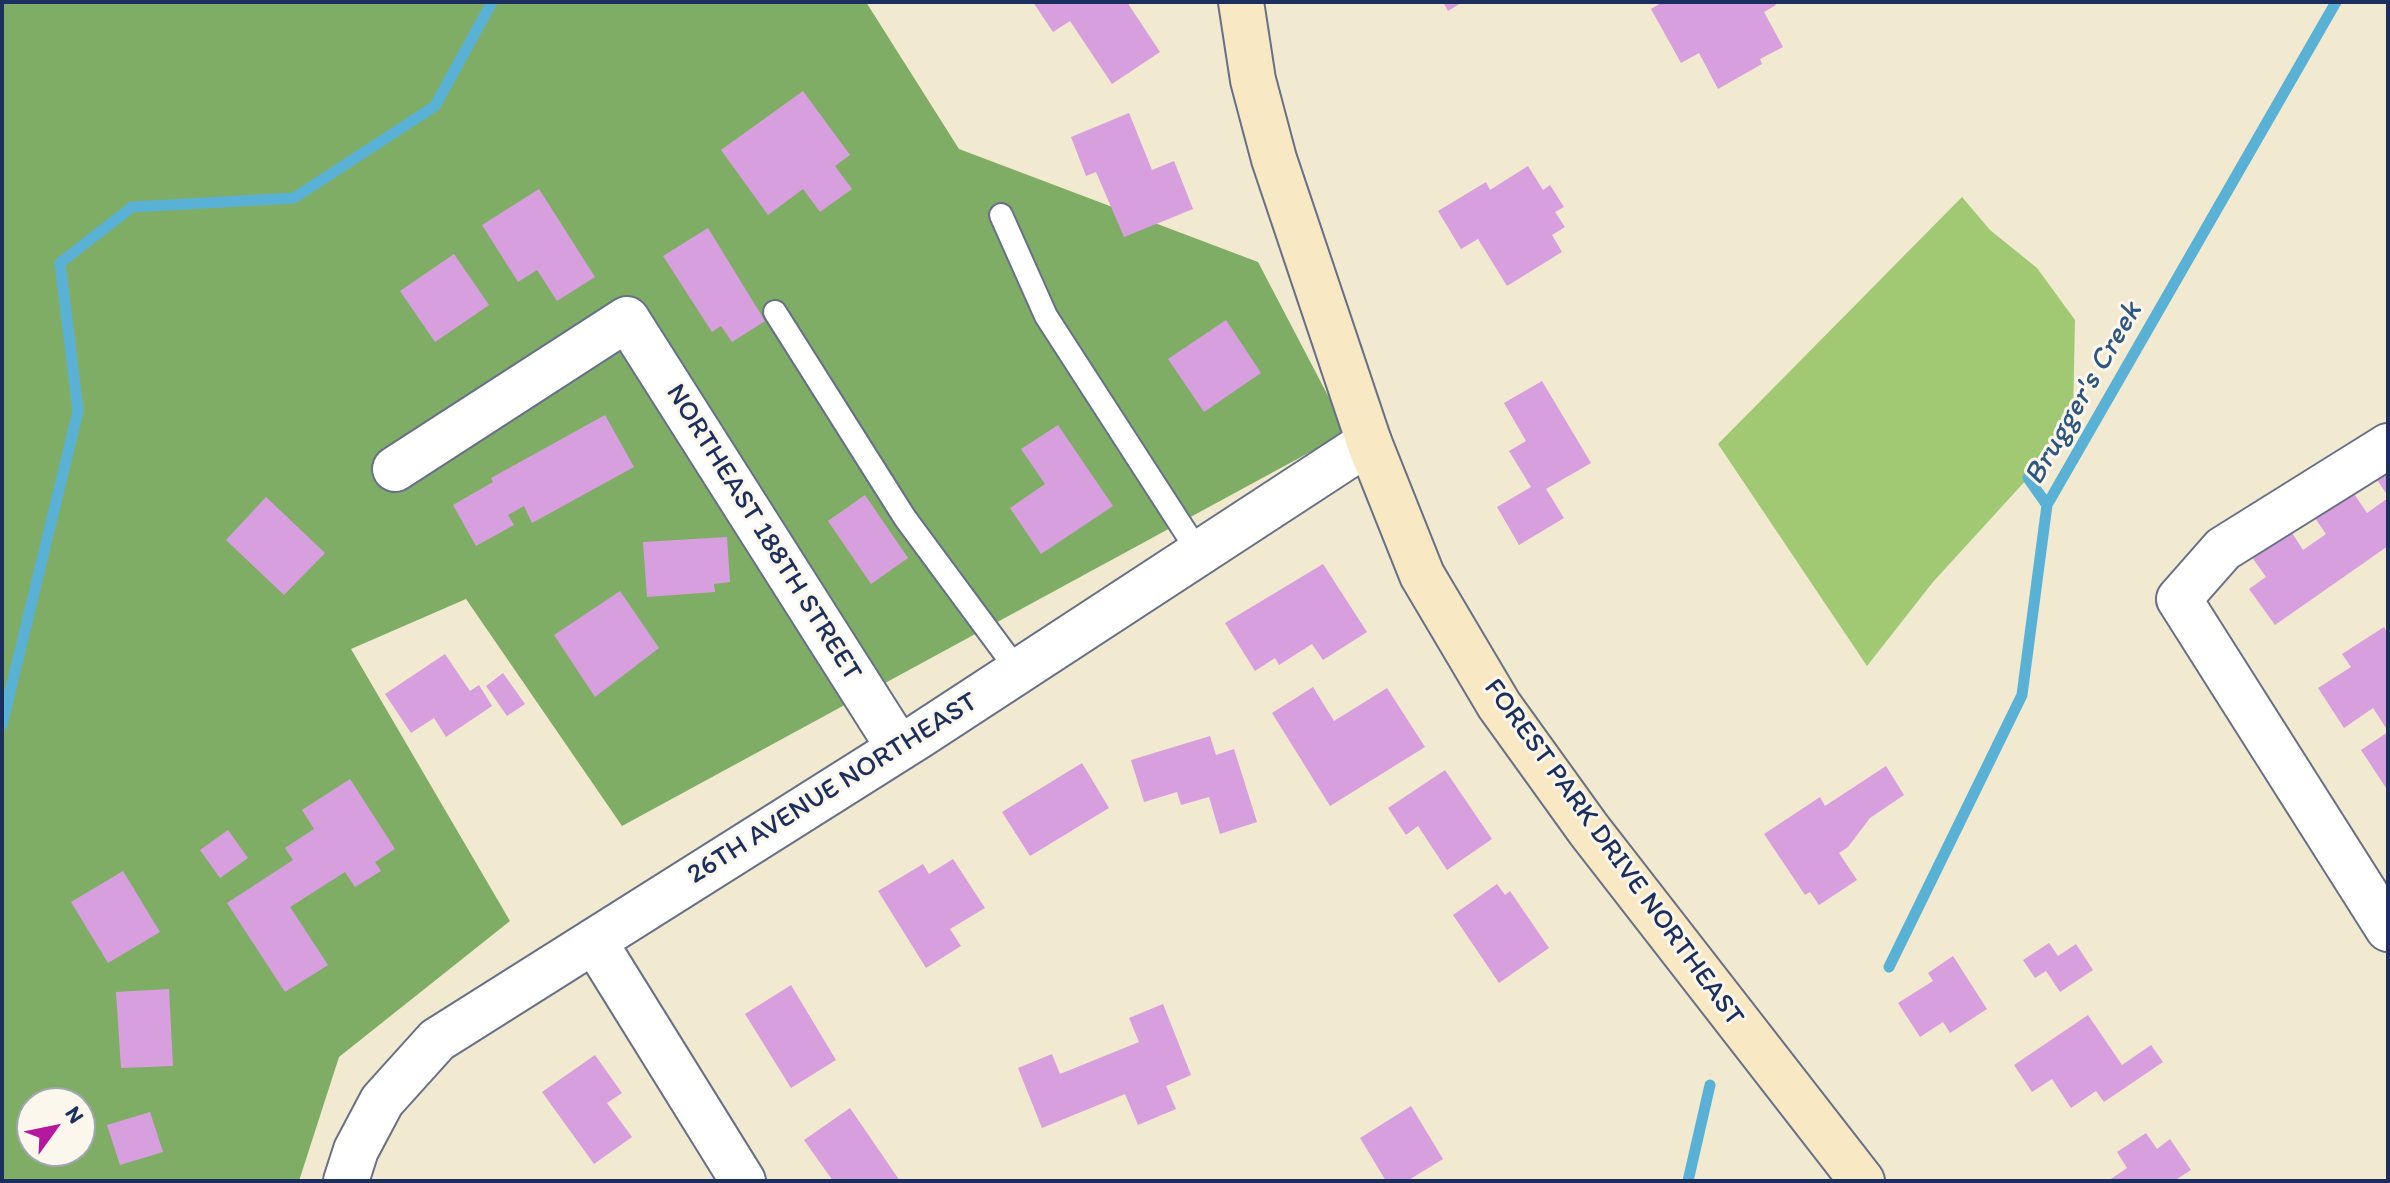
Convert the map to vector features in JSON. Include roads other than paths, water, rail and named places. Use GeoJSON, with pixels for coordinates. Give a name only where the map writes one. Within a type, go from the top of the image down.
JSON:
{"type":"FeatureCollection","features":[{"type":"Feature","properties":{"kind":"street","name":"FOREST PARK DRIVE NORTHEAST"},"geometry":{"type":"LineString","coordinates":[[1241,2],[1253,80],[1274,159],[1369,442],[1422,575],[1499,705],[1589,830],[1862,1181]]}},
{"type":"Feature","properties":{"kind":"street","name":"NORTHEAST 188TH STREET"},"geometry":{"type":"LineString","coordinates":[[395,469],[627,319],[899,748]]}},
{"type":"Feature","properties":{"kind":"street","name":"26TH AVENUE NORTHEAST"},"geometry":{"type":"LineString","coordinates":[[346,1181],[356,1150],[382,1101],[437,1040],[899,748],[1369,442]]}},
{"type":"Feature","properties":{"kind":"street"},"geometry":{"type":"LineString","coordinates":[[2388,446],[2223,549],[2179,599],[2388,929]]}},
{"type":"Feature","properties":{"kind":"street"},"geometry":{"type":"LineString","coordinates":[[594,941],[743,1181]]}},
{"type":"Feature","properties":{"kind":"lane"},"geometry":{"type":"LineString","coordinates":[[1001,215],[1046,316],[1199,553]]}},
{"type":"Feature","properties":{"kind":"lane"},"geometry":{"type":"LineString","coordinates":[[775,312],[905,518],[1018,671]]}},
{"type":"Feature","properties":{"kind":"waterway"},"geometry":{"type":"LineString","coordinates":[[2,725],[78,411],[60,263],[132,207],[294,198],[435,106],[492,2]]}},
{"type":"Feature","properties":{"kind":"waterway","name":"Brugger's Creek"},"geometry":{"type":"LineString","coordinates":[[1889,967],[2022,695],[2047,505],[2336,2]]}},
{"type":"Feature","properties":{"kind":"waterway"},"geometry":{"type":"LineString","coordinates":[[2028,478],[2047,505]]}},
{"type":"Feature","properties":{"kind":"waterway"},"geometry":{"type":"LineString","coordinates":[[1688,1181],[1710,1085]]}}]}
